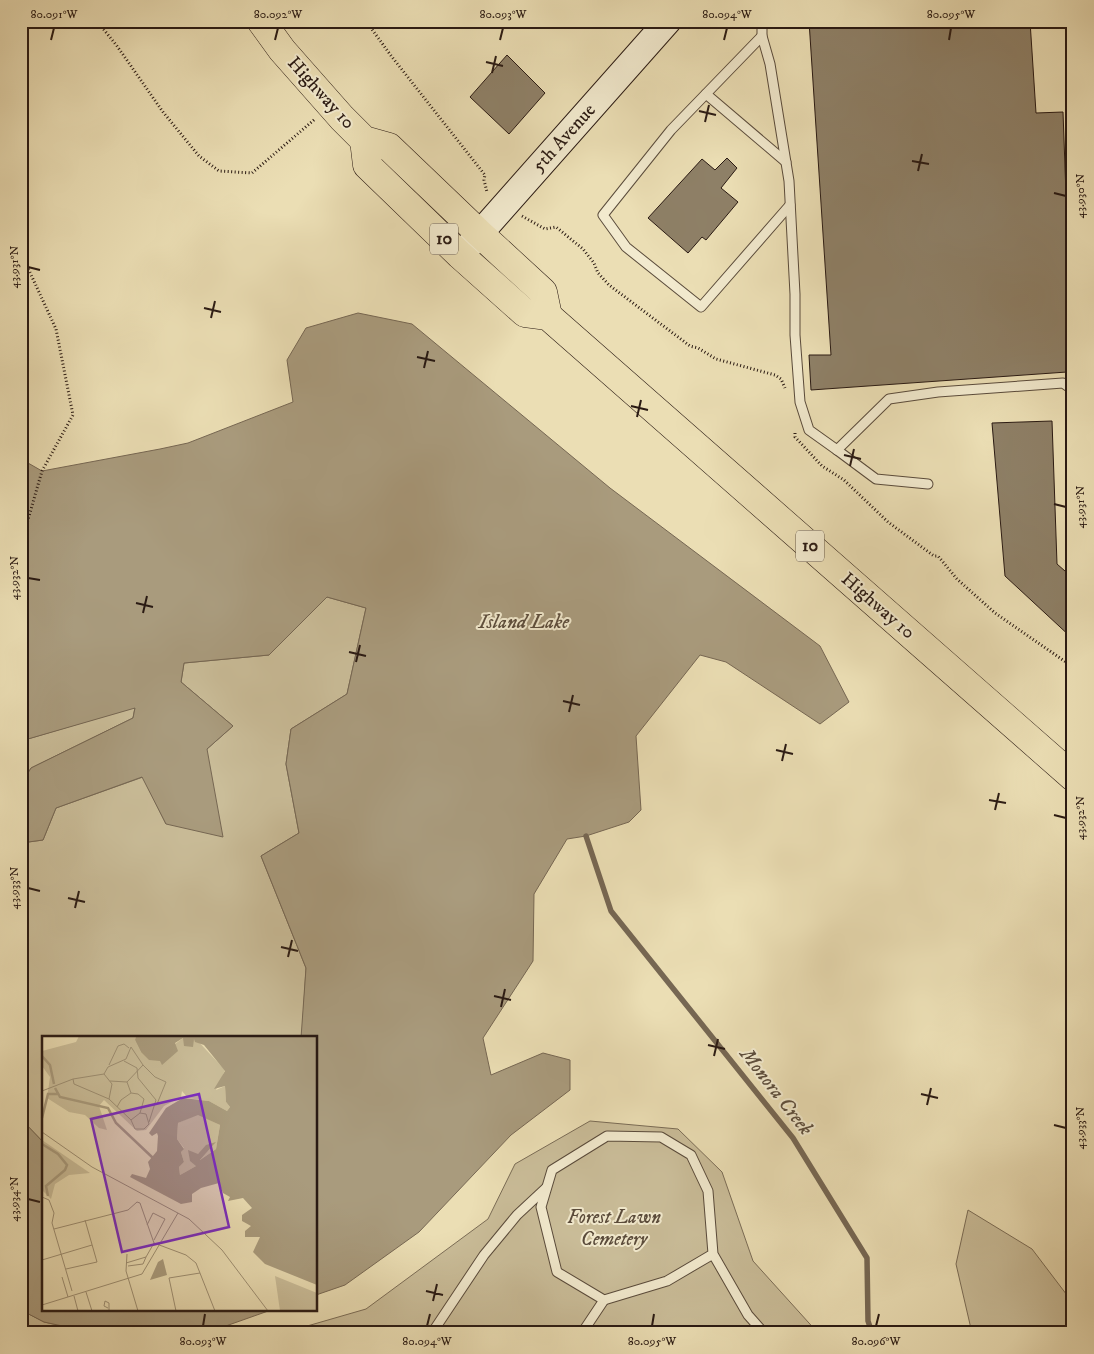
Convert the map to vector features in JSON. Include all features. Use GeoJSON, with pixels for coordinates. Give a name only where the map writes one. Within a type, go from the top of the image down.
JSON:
{"type":"FeatureCollection","features":[{"type":"Feature","properties":{"kind":"highway","name":"Highway 10"},"geometry":{"type":"LineString","coordinates":[[261,21],[282,50],[330,105],[364,140],[389,147],[543,292],[548,316]]}},
{"type":"Feature","properties":{"kind":"highway","name":"Highway 10"},"geometry":{"type":"LineString","coordinates":[[364,140],[367,165],[460,255],[525,313],[548,316],[1073,777]]}},
{"type":"Feature","properties":{"kind":"street","name":"5th Avenue"},"geometry":{"type":"LineString","coordinates":[[460,255],[668,21]]}},
{"type":"Feature","properties":{"kind":"lane"},"geometry":{"type":"LineString","coordinates":[[762,21],[762,36],[770,64],[789,181],[795,294],[795,335],[800,402],[810,430],[876,479],[928,484]]}},
{"type":"Feature","properties":{"kind":"lane"},"geometry":{"type":"LineString","coordinates":[[762,36],[672,130],[603,214],[626,247],[701,307],[790,205]]}},
{"type":"Feature","properties":{"kind":"lane"},"geometry":{"type":"LineString","coordinates":[[706,94],[786,162]]}},
{"type":"Feature","properties":{"kind":"lane"},"geometry":{"type":"LineString","coordinates":[[837,450],[889,399],[938,392],[1063,383],[1073,390]]}},
{"type":"Feature","properties":{"kind":"lane"},"geometry":{"type":"LineString","coordinates":[[604,1300],[557,1272],[541,1206],[552,1170],[608,1136],[661,1137],[691,1154],[708,1191],[713,1254],[748,1316],[764,1333]]}},
{"type":"Feature","properties":{"kind":"lane"},"geometry":{"type":"LineString","coordinates":[[432,1333],[484,1256],[517,1215],[547,1186]]}},
{"type":"Feature","properties":{"kind":"lane"},"geometry":{"type":"LineString","coordinates":[[582,1333],[604,1300],[667,1281],[713,1254]]}},
{"type":"Feature","properties":{"kind":"path"},"geometry":{"type":"LineString","coordinates":[[97,21],[117,46],[163,112],[199,156],[219,171],[252,173],[330,105]]}},
{"type":"Feature","properties":{"kind":"path"},"geometry":{"type":"LineString","coordinates":[[366,21],[485,175],[484,180],[489,197],[545,229],[556,227],[583,249],[594,263],[598,274],[609,284],[690,346],[698,348],[716,359],[775,375],[781,379],[787,394]]}},
{"type":"Feature","properties":{"kind":"path"},"geometry":{"type":"LineString","coordinates":[[21,253],[56,329],[73,415],[42,471],[21,544]]}},
{"type":"Feature","properties":{"kind":"path"},"geometry":{"type":"LineString","coordinates":[[794,428],[795,437],[822,466],[844,480],[888,522],[934,556],[938,556],[957,579],[995,612],[1073,668]]}},
{"type":"Feature","properties":{"kind":"green space"},"geometry":{"type":"Polygon","coordinates":[[[1068,21],[1071,23],[1073,51],[1070,53],[1067,51],[1065,23],[1068,21]]]}},
{"type":"Feature","properties":{"kind":"green space"},"geometry":{"type":"Polygon","coordinates":[[[327,597],[366,608],[347,694],[291,729],[286,764],[299,833],[261,856],[306,968],[302,1036],[42,1036],[42,1141],[21,1119],[21,843],[43,840],[56,808],[143,777],[166,824],[207,749],[233,726],[181,682],[184,663],[269,655],[327,597]]]}},
{"type":"Feature","properties":{"kind":"green space"},"geometry":{"type":"Polygon","coordinates":[[[135,707],[133,718],[31,768],[21,785],[21,741],[135,707]]]}},
{"type":"Feature","properties":{"kind":"green space","name":"Forest Lawn Cemetery"},"geometry":{"type":"Polygon","coordinates":[[[590,1121],[678,1129],[722,1172],[753,1261],[818,1333],[283,1333],[366,1309],[488,1219],[515,1164],[590,1121]]]}},
{"type":"Feature","properties":{"kind":"green space"},"geometry":{"type":"Polygon","coordinates":[[[968,1210],[1032,1249],[1073,1303],[1073,1333],[972,1333],[956,1264],[968,1210]]]}},
{"type":"Feature","properties":{"kind":"green space"},"geometry":{"type":"Polygon","coordinates":[[[21,1310],[44,1322],[94,1333],[21,1333],[21,1310]]]}},
{"type":"Feature","properties":{"kind":"water","name":"Island Lake"},"geometry":{"type":"Polygon","coordinates":[[[358,313],[412,324],[610,488],[820,646],[849,702],[820,724],[726,662],[700,655],[636,736],[641,810],[629,822],[586,836],[567,839],[534,894],[533,961],[483,1038],[491,1075],[543,1053],[570,1060],[570,1090],[511,1135],[419,1232],[345,1285],[318,1294],[318,1036],[301,1036],[306,968],[261,856],[299,833],[286,764],[291,729],[347,694],[366,608],[327,597],[269,655],[184,663],[181,682],[233,726],[207,749],[223,837],[166,824],[142,777],[56,808],[43,840],[21,843],[21,785],[31,768],[133,718],[135,708],[21,741],[21,459],[42,471],[160,449],[188,443],[293,402],[287,360],[306,328],[358,313]]]}},
{"type":"Feature","properties":{"kind":"water"},"geometry":{"type":"Polygon","coordinates":[[[21,1119],[42,1141],[42,1312],[265,1312],[206,1333],[94,1333],[44,1322],[21,1310],[21,1119]]]}},
{"type":"Feature","properties":{"kind":"building"},"geometry":{"type":"Polygon","coordinates":[[[809,21],[1030,21],[1036,113],[1063,112],[1069,277],[1073,310],[1073,353],[1066,354],[1067,372],[811,390],[809,355],[831,355],[809,21]]]}},
{"type":"Feature","properties":{"kind":"building"},"geometry":{"type":"Polygon","coordinates":[[[507,55],[545,93],[509,134],[470,97],[507,55]]]}},
{"type":"Feature","properties":{"kind":"building"},"geometry":{"type":"Polygon","coordinates":[[[727,158],[737,168],[721,188],[738,202],[706,240],[702,237],[688,253],[648,218],[702,159],[715,170],[727,158]]]}},
{"type":"Feature","properties":{"kind":"building"},"geometry":{"type":"Polygon","coordinates":[[[1052,421],[1057,564],[1073,578],[1073,639],[1005,576],[992,423],[1052,421]]]}},
{"type":"Feature","properties":{"kind":"waterway","name":"Monora Creek"},"geometry":{"type":"LineString","coordinates":[[586,836],[611,911],[793,1138],[867,1258],[868,1321],[872,1333]]}}]}
